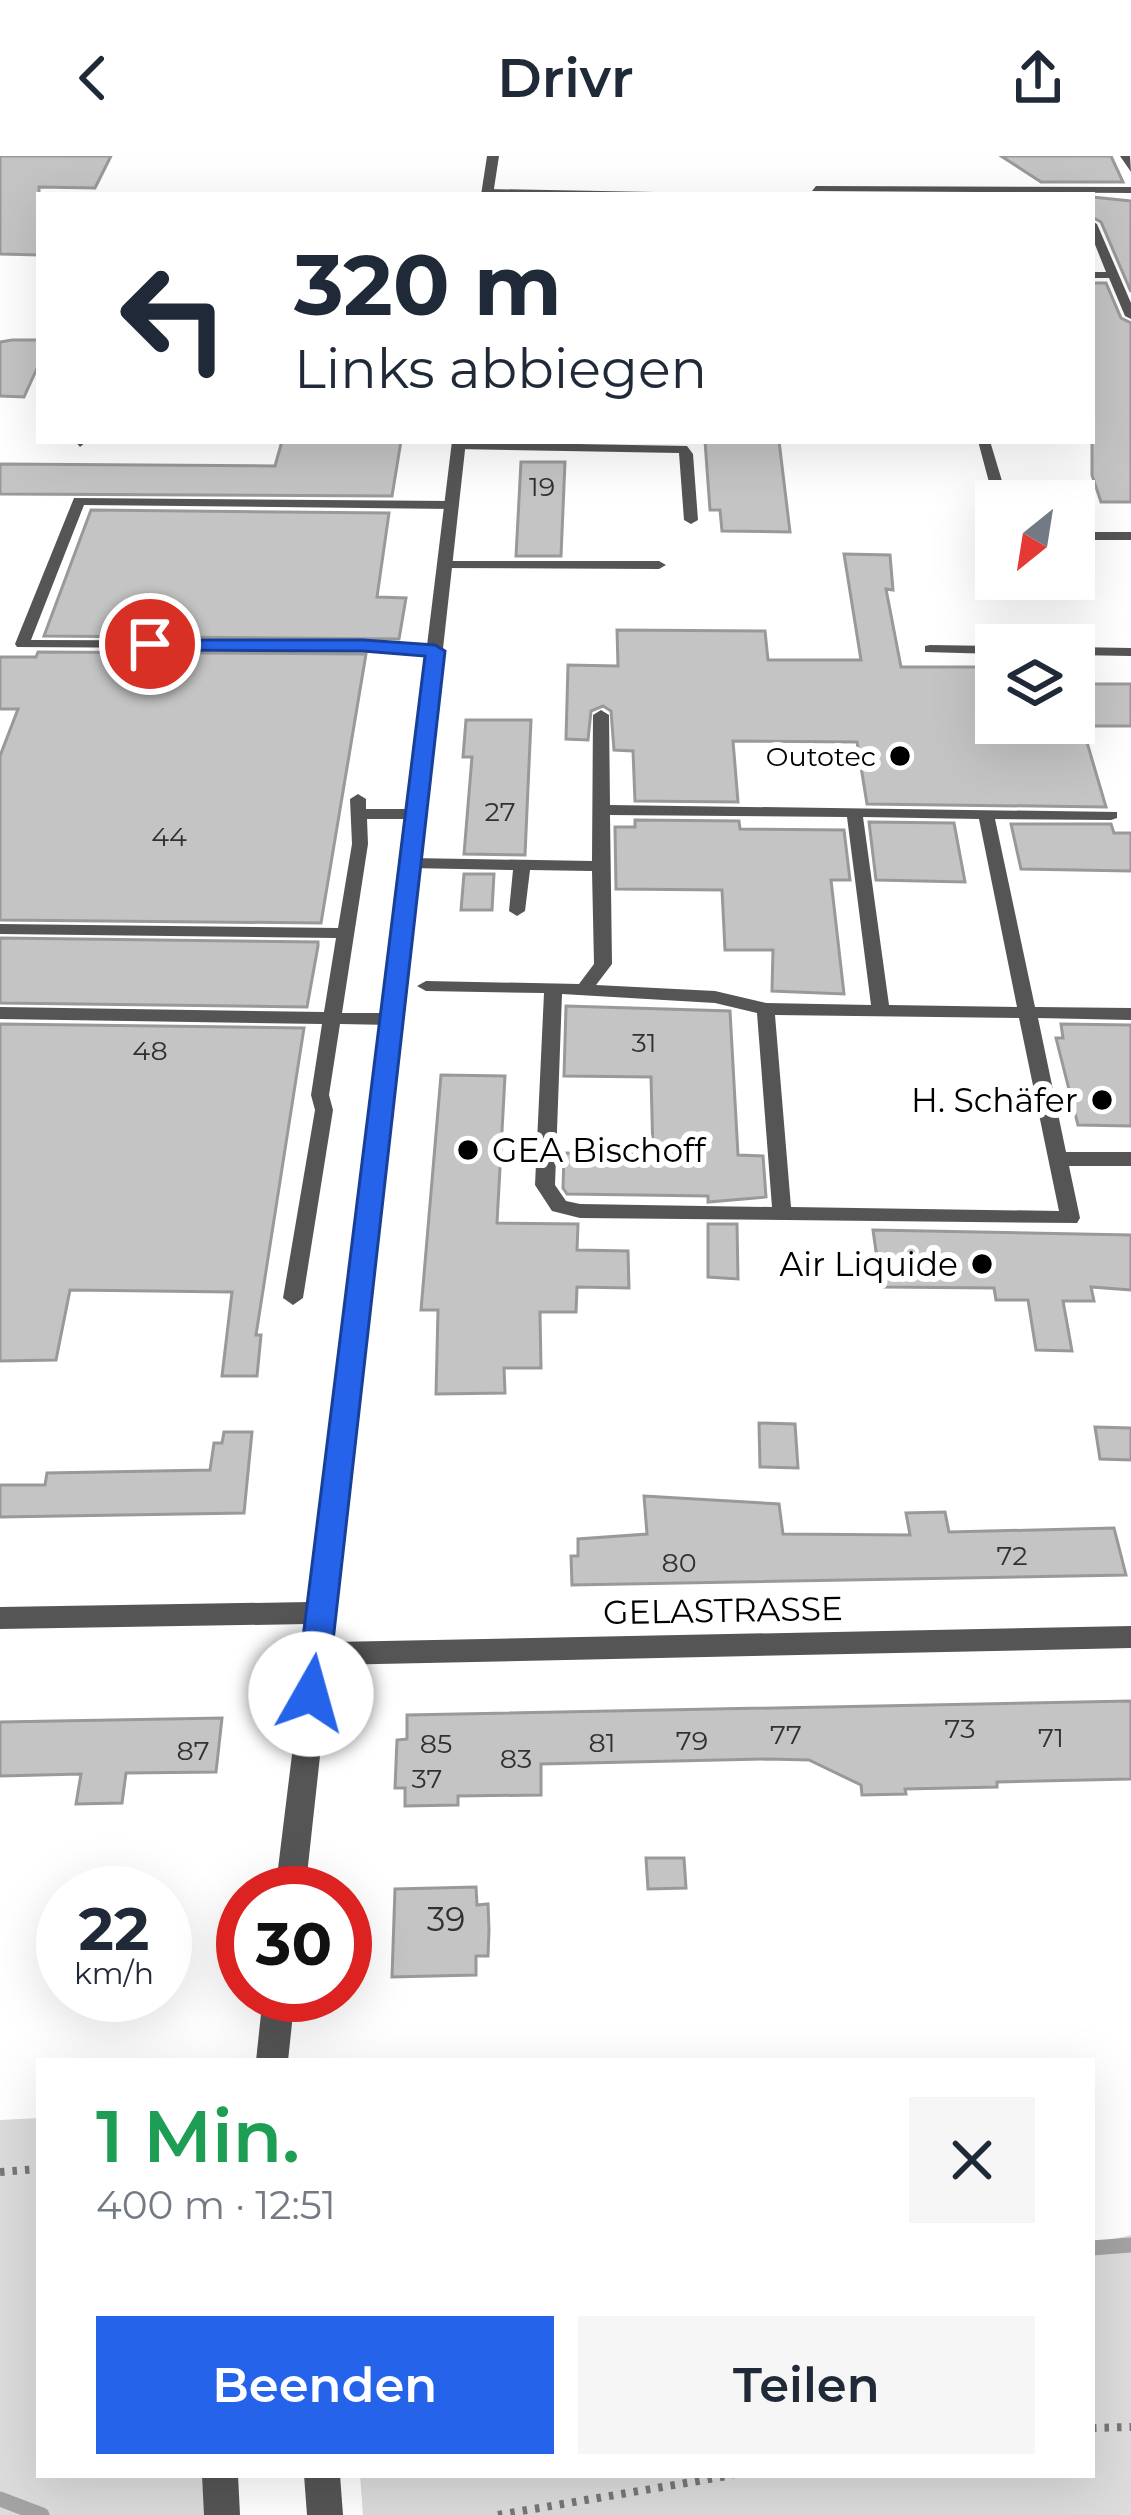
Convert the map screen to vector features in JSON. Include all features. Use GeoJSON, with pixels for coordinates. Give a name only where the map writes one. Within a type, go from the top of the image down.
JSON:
{"type":"FeatureCollection","features":[{"type":"Feature","properties":{"kind":"street"},"geometry":{"type":"LineString","coordinates":[[488,192],[493,156]]}},
{"type":"Feature","properties":{"kind":"street"},"geometry":{"type":"LineString","coordinates":[[293,1866],[459,444]]}},
{"type":"Feature","properties":{"kind":"street"},"geometry":{"type":"LineString","coordinates":[[0,1618],[321,1613]]}},
{"type":"Feature","properties":{"kind":"street","name":"GELASTRASSE"},"geometry":{"type":"LineString","coordinates":[[316,1654],[1131,1637]]}},
{"type":"Feature","properties":{"kind":"street"},"geometry":{"type":"LineString","coordinates":[[272,2058],[276,2022]]}},
{"type":"Feature","properties":{"kind":"street"},"geometry":{"type":"LineString","coordinates":[[220,2478],[222,2515]]}},
{"type":"Feature","properties":{"kind":"street"},"geometry":{"type":"LineString","coordinates":[[322,2478],[326,2515]]}},
{"type":"Feature","properties":{"kind":"lane"},"geometry":{"type":"LineString","coordinates":[[1125,156],[1131,169]]}},
{"type":"Feature","properties":{"kind":"lane"},"geometry":{"type":"LineString","coordinates":[[815,188],[916,192]]}},
{"type":"Feature","properties":{"kind":"lane"},"geometry":{"type":"LineString","coordinates":[[1095,192],[1131,190]]}},
{"type":"Feature","properties":{"kind":"lane"},"geometry":{"type":"LineString","coordinates":[[1095,232],[1131,316]]}},
{"type":"Feature","properties":{"kind":"lane"},"geometry":{"type":"LineString","coordinates":[[1095,275],[1112,275]]}},
{"type":"Feature","properties":{"kind":"lane"},"geometry":{"type":"LineString","coordinates":[[459,444],[683,449],[688,454],[691,520]]}},
{"type":"Feature","properties":{"kind":"lane"},"geometry":{"type":"LineString","coordinates":[[984,444],[995,480]]}},
{"type":"Feature","properties":{"kind":"lane"},"geometry":{"type":"LineString","coordinates":[[435,651],[363,645],[22,644],[79,500],[452,505]]}},
{"type":"Feature","properties":{"kind":"lane"},"geometry":{"type":"LineString","coordinates":[[1095,536],[1131,536]]}},
{"type":"Feature","properties":{"kind":"lane"},"geometry":{"type":"LineString","coordinates":[[446,566],[658,566]]}},
{"type":"Feature","properties":{"kind":"lane"},"geometry":{"type":"LineString","coordinates":[[930,650],[975,650]]}},
{"type":"Feature","properties":{"kind":"lane"},"geometry":{"type":"LineString","coordinates":[[1095,651],[1131,652]]}},
{"type":"Feature","properties":{"kind":"lane"},"geometry":{"type":"LineString","coordinates":[[585,988],[603,964],[602,715]]}},
{"type":"Feature","properties":{"kind":"lane"},"geometry":{"type":"LineString","coordinates":[[293,1298],[325,1109],[320,1096],[360,844],[357,806],[416,814]]}},
{"type":"Feature","properties":{"kind":"lane"},"geometry":{"type":"LineString","coordinates":[[602,810],[1111,815]]}},
{"type":"Feature","properties":{"kind":"lane"},"geometry":{"type":"LineString","coordinates":[[854,812],[881,1010]]}},
{"type":"Feature","properties":{"kind":"lane"},"geometry":{"type":"LineString","coordinates":[[553,988],[545,1185],[549,1198],[580,1211],[1070,1218],[986,814]]}},
{"type":"Feature","properties":{"kind":"lane"},"geometry":{"type":"LineString","coordinates":[[410,863],[600,866]]}},
{"type":"Feature","properties":{"kind":"lane"},"geometry":{"type":"LineString","coordinates":[[517,911],[522,865]]}},
{"type":"Feature","properties":{"kind":"lane"},"geometry":{"type":"LineString","coordinates":[[0,929],[346,933]]}},
{"type":"Feature","properties":{"kind":"lane"},"geometry":{"type":"LineString","coordinates":[[426,986],[585,988],[628,995],[715,997],[766,1009],[1131,1014]]}},
{"type":"Feature","properties":{"kind":"lane"},"geometry":{"type":"LineString","coordinates":[[766,1009],[782,1214]]}},
{"type":"Feature","properties":{"kind":"lane"},"geometry":{"type":"LineString","coordinates":[[0,1013],[392,1019]]}},
{"type":"Feature","properties":{"kind":"lane"},"geometry":{"type":"LineString","coordinates":[[1057,1159],[1131,1160]]}},
{"type":"Feature","properties":{"kind":"path"},"geometry":{"type":"LineString","coordinates":[[0,2172],[36,2169]]}},
{"type":"Feature","properties":{"kind":"path"},"geometry":{"type":"LineString","coordinates":[[1095,2428],[1131,2427]]}},
{"type":"Feature","properties":{"kind":"path"},"geometry":{"type":"LineString","coordinates":[[498,2515],[715,2478]]}},
{"type":"Feature","properties":{"kind":"shaded area"},"geometry":{"type":"Polygon","coordinates":[[[36,2118],[36,2478],[205,2478],[207,2515],[0,2515],[0,2120],[36,2118]]]}},
{"type":"Feature","properties":{"kind":"shaded area"},"geometry":{"type":"Polygon","coordinates":[[[1131,2235],[1131,2515],[363,2515],[360,2478],[1095,2478],[1095,2243],[1131,2235]]]}},
{"type":"Feature","properties":{"kind":"building"},"geometry":{"type":"Polygon","coordinates":[[[0,156],[111,156],[95,188],[39,187],[36,255],[0,254],[0,156]]]}},
{"type":"Feature","properties":{"kind":"building"},"geometry":{"type":"Polygon","coordinates":[[[1001,156],[1111,156],[1123,182],[1041,182],[1001,156]]]}},
{"type":"Feature","properties":{"kind":"building"},"geometry":{"type":"Polygon","coordinates":[[[1095,197],[1131,201],[1131,292],[1101,222],[1095,219],[1095,197]]]}},
{"type":"Feature","properties":{"kind":"building"},"geometry":{"type":"Polygon","coordinates":[[[1095,283],[1106,283],[1121,318],[1131,323],[1131,502],[1101,502],[1094,480],[1095,283]]]}},
{"type":"Feature","properties":{"kind":"building"},"geometry":{"type":"Polygon","coordinates":[[[36,340],[36,371],[24,397],[0,396],[0,342],[36,340]]]}},
{"type":"Feature","properties":{"kind":"building"},"geometry":{"type":"Polygon","coordinates":[[[281,444],[401,444],[392,496],[0,494],[0,464],[275,466],[281,444]]]}},
{"type":"Feature","properties":{"kind":"building"},"geometry":{"type":"Polygon","coordinates":[[[705,444],[779,444],[790,532],[722,531],[720,510],[710,510],[705,444]]]}},
{"type":"Feature","properties":{"kind":"building"},"geometry":{"type":"Polygon","coordinates":[[[521,462],[565,462],[561,556],[516,556],[521,462]]]}},
{"type":"Feature","properties":{"kind":"building"},"geometry":{"type":"Polygon","coordinates":[[[91,510],[389,513],[377,597],[406,598],[399,639],[44,636],[91,510]]]}},
{"type":"Feature","properties":{"kind":"building"},"geometry":{"type":"Polygon","coordinates":[[[844,554],[890,555],[893,590],[886,589],[901,667],[975,667],[975,744],[1087,744],[1106,807],[867,804],[857,742],[733,741],[738,802],[635,801],[633,751],[614,750],[611,711],[603,706],[591,711],[588,740],[566,739],[568,665],[618,666],[617,630],[765,631],[768,660],[861,660],[844,554]]]}},
{"type":"Feature","properties":{"kind":"building"},"geometry":{"type":"Polygon","coordinates":[[[38,652],[366,654],[321,923],[0,920],[0,756],[18,709],[0,709],[0,657],[36,657],[38,652]]]}},
{"type":"Feature","properties":{"kind":"building"},"geometry":{"type":"Polygon","coordinates":[[[1095,684],[1131,684],[1131,726],[1095,726],[1095,684]]]}},
{"type":"Feature","properties":{"kind":"building"},"geometry":{"type":"Polygon","coordinates":[[[466,720],[531,720],[525,855],[464,854],[472,757],[463,757],[466,720]]]}},
{"type":"Feature","properties":{"kind":"building"},"geometry":{"type":"Polygon","coordinates":[[[635,820],[739,821],[740,829],[844,830],[850,880],[831,880],[844,994],[772,991],[773,950],[725,950],[722,890],[616,889],[615,827],[635,827],[635,820]]]}},
{"type":"Feature","properties":{"kind":"building"},"geometry":{"type":"Polygon","coordinates":[[[869,822],[954,823],[965,882],[876,880],[869,822]]]}},
{"type":"Feature","properties":{"kind":"building"},"geometry":{"type":"Polygon","coordinates":[[[1011,824],[1111,824],[1114,833],[1131,833],[1131,871],[1021,869],[1011,824]]]}},
{"type":"Feature","properties":{"kind":"building"},"geometry":{"type":"Polygon","coordinates":[[[464,874],[494,874],[492,910],[461,910],[464,874]]]}},
{"type":"Feature","properties":{"kind":"building"},"geometry":{"type":"Polygon","coordinates":[[[0,938],[318,942],[318,946],[307,1007],[0,1003],[0,938]]]}},
{"type":"Feature","properties":{"kind":"building"},"geometry":{"type":"Polygon","coordinates":[[[566,1006],[730,1011],[738,1155],[763,1156],[766,1197],[708,1202],[708,1196],[567,1194],[564,1153],[653,1154],[651,1077],[564,1076],[566,1006]]]}},
{"type":"Feature","properties":{"kind":"building"},"geometry":{"type":"Polygon","coordinates":[[[0,1024],[304,1028],[256,1335],[261,1335],[257,1376],[222,1376],[232,1292],[70,1290],[56,1360],[0,1361],[0,1024]]]}},
{"type":"Feature","properties":{"kind":"building","name":"H. Schäfer"},"geometry":{"type":"Polygon","coordinates":[[[1061,1024],[1131,1025],[1131,1126],[1078,1125],[1056,1038],[1063,1038],[1061,1024]]]}},
{"type":"Feature","properties":{"kind":"building","name":"GEA Bischoff"},"geometry":{"type":"Polygon","coordinates":[[[441,1075],[505,1076],[497,1223],[578,1224],[577,1250],[628,1251],[629,1288],[577,1287],[576,1312],[540,1312],[541,1368],[504,1368],[505,1393],[436,1394],[438,1310],[421,1310],[441,1075]]]}},
{"type":"Feature","properties":{"kind":"building"},"geometry":{"type":"Polygon","coordinates":[[[708,1224],[737,1224],[738,1279],[708,1277],[708,1224]]]}},
{"type":"Feature","properties":{"kind":"building","name":"Air Liquide"},"geometry":{"type":"Polygon","coordinates":[[[873,1230],[1131,1235],[1131,1290],[1091,1287],[1094,1301],[1063,1301],[1072,1351],[1036,1350],[1028,1300],[996,1300],[994,1288],[881,1287],[873,1230]]]}},
{"type":"Feature","properties":{"kind":"building"},"geometry":{"type":"Polygon","coordinates":[[[759,1423],[795,1424],[798,1468],[760,1467],[759,1423]]]}},
{"type":"Feature","properties":{"kind":"building"},"geometry":{"type":"Polygon","coordinates":[[[1095,1427],[1131,1428],[1131,1460],[1100,1459],[1095,1427]]]}},
{"type":"Feature","properties":{"kind":"building"},"geometry":{"type":"Polygon","coordinates":[[[224,1432],[252,1432],[244,1513],[0,1517],[0,1485],[45,1485],[47,1473],[210,1470],[214,1443],[222,1443],[224,1432]]]}},
{"type":"Feature","properties":{"kind":"building"},"geometry":{"type":"Polygon","coordinates":[[[644,1496],[779,1504],[783,1534],[910,1535],[906,1513],[945,1512],[949,1532],[1114,1528],[1126,1575],[572,1585],[571,1556],[578,1556],[578,1539],[647,1534],[644,1496]]]}},
{"type":"Feature","properties":{"kind":"building"},"geometry":{"type":"Polygon","coordinates":[[[1131,1701],[1131,1779],[997,1782],[997,1787],[862,1795],[861,1785],[809,1760],[768,1759],[541,1764],[541,1795],[458,1796],[458,1805],[405,1806],[405,1788],[395,1788],[397,1740],[407,1739],[407,1715],[1131,1701]]]}},
{"type":"Feature","properties":{"kind":"building"},"geometry":{"type":"Polygon","coordinates":[[[222,1718],[216,1772],[126,1773],[122,1803],[76,1804],[81,1774],[0,1776],[0,1722],[222,1718]]]}},
{"type":"Feature","properties":{"kind":"building"},"geometry":{"type":"Polygon","coordinates":[[[646,1858],[684,1858],[686,1888],[648,1889],[646,1858]]]}},
{"type":"Feature","properties":{"kind":"building"},"geometry":{"type":"Polygon","coordinates":[[[476,1887],[477,1905],[488,1904],[489,1930],[488,1956],[476,1956],[476,1975],[392,1977],[395,1889],[476,1887]]]}},
{"type":"Feature","properties":{"kind":"waterway"},"geometry":{"type":"LineString","coordinates":[[1095,2248],[1131,2245]]}},
{"type":"Feature","properties":{"kind":"waterway"},"geometry":{"type":"LineString","coordinates":[[0,2499],[42,2515]]}},
{"type":"Feature","properties":{"kind":"place","name":"Outotec"},"geometry":{"type":"Point","coordinates":[900,756]}},
{"type":"Feature","properties":{"kind":"place","name":"H. Schäfer"},"geometry":{"type":"Point","coordinates":[1102,1100]}},
{"type":"Feature","properties":{"kind":"place","name":"GEA Bischoff"},"geometry":{"type":"Point","coordinates":[468,1150]}},
{"type":"Feature","properties":{"kind":"place","name":"Air Liquide"},"geometry":{"type":"Point","coordinates":[982,1264]}},
{"type":"Feature","properties":{"kind":"route"},"geometry":{"type":"LineString","coordinates":[[150,644],[363,645],[435,651],[311,1694]]}}]}
